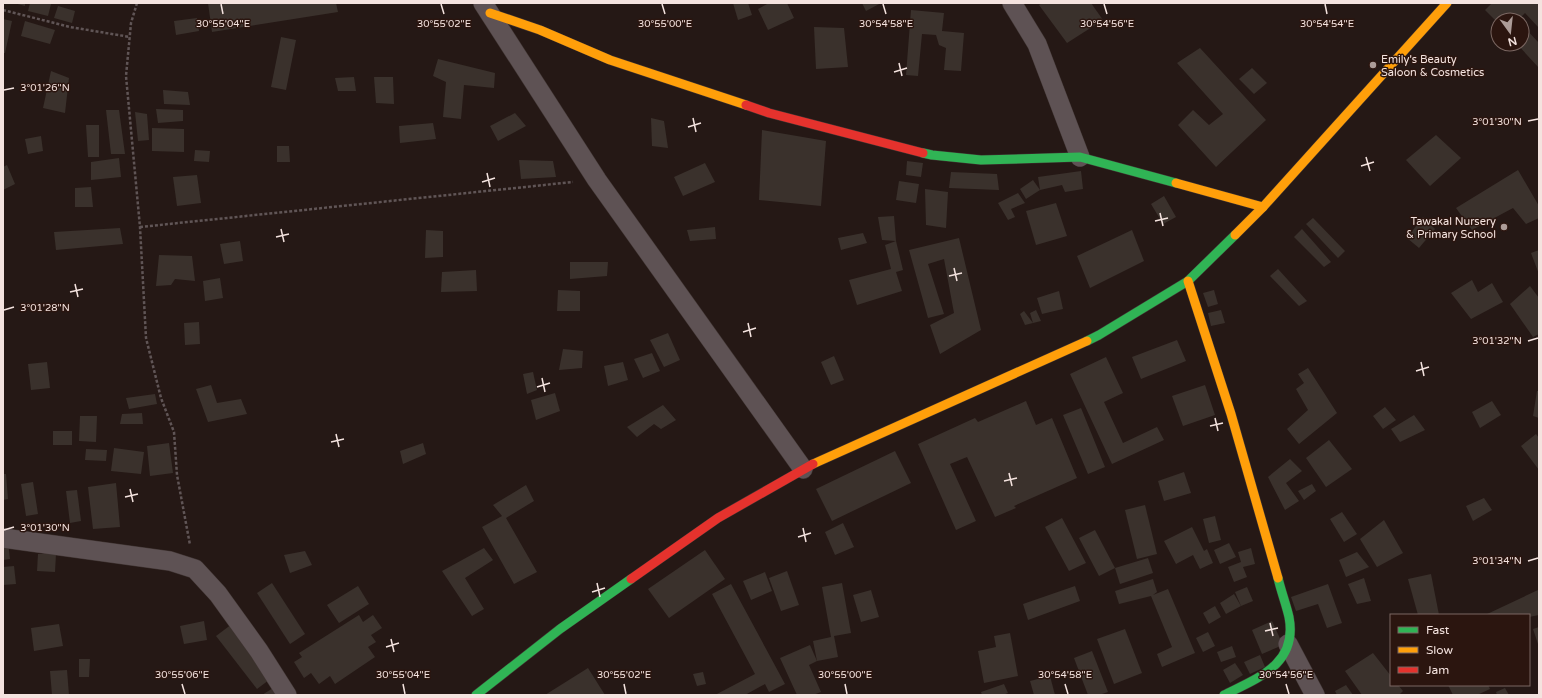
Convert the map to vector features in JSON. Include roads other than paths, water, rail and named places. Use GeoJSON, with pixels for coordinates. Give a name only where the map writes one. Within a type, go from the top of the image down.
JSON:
{"type":"FeatureCollection","features":[{"type":"Feature","properties":{"kind":"street"},"geometry":{"type":"LineString","coordinates":[[1012,3],[1037,44],[1080,157]]}},
{"type":"Feature","properties":{"kind":"street"},"geometry":{"type":"LineString","coordinates":[[476,695],[560,629],[718,518],[803,469],[1099,335],[1188,281],[1263,207],[1447,3]]}},
{"type":"Feature","properties":{"kind":"street"},"geometry":{"type":"LineString","coordinates":[[486,8],[610,60],[769,113],[932,155],[981,160],[1080,157],[1263,207]]}},
{"type":"Feature","properties":{"kind":"street"},"geometry":{"type":"LineString","coordinates":[[486,8],[597,180],[803,469]]}},
{"type":"Feature","properties":{"kind":"street"},"geometry":{"type":"LineString","coordinates":[[1188,281],[1231,414],[1289,618],[1288,644],[1283,657],[1276,667],[1224,695]]}},
{"type":"Feature","properties":{"kind":"street"},"geometry":{"type":"LineString","coordinates":[[3,538],[170,561],[194,569],[218,594],[259,651],[287,695]]}},
{"type":"Feature","properties":{"kind":"street"},"geometry":{"type":"LineString","coordinates":[[1288,644],[1315,695]]}},
{"type":"Feature","properties":{"kind":"place","name":"Emily's Beauty Saloon & Cosmetics"},"geometry":{"type":"Point","coordinates":[1373,65]}},
{"type":"Feature","properties":{"kind":"place","name":"Tawakal Nursery & Primary School"},"geometry":{"type":"Point","coordinates":[1504,227]}}]}
